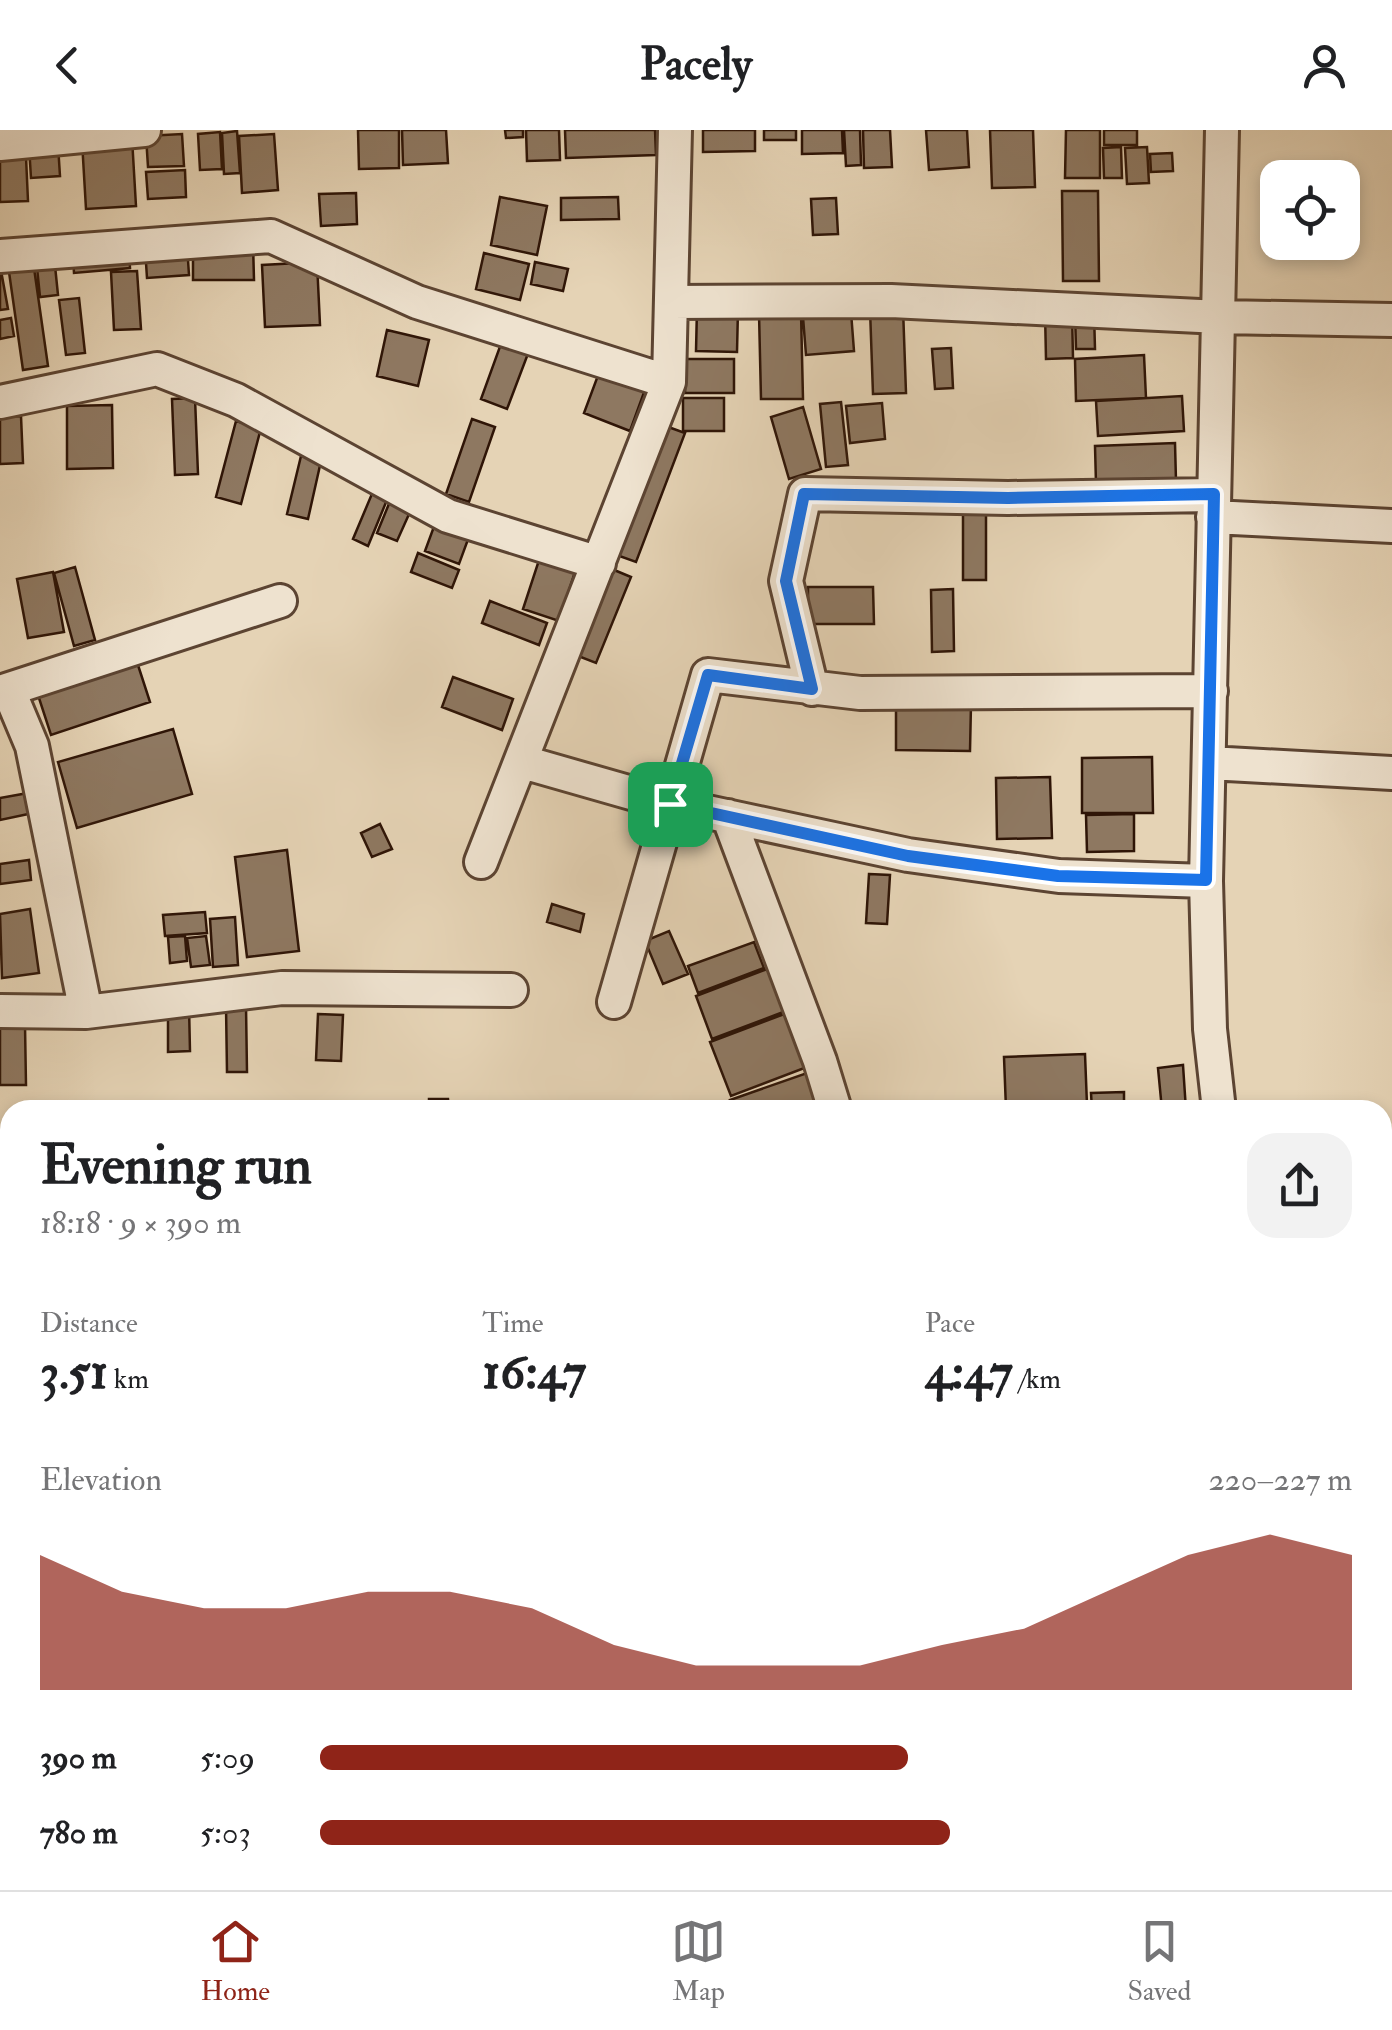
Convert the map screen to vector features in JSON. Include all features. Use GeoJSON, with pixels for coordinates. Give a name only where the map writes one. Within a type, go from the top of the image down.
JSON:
{"type":"FeatureCollection","features":[{"type":"Feature","properties":{"kind":"street"},"geometry":{"type":"LineString","coordinates":[[0,144],[144,130]]}},
{"type":"Feature","properties":{"kind":"street"},"geometry":{"type":"LineString","coordinates":[[481,862],[669,382],[675,130]]}},
{"type":"Feature","properties":{"kind":"street"},"geometry":{"type":"LineString","coordinates":[[1218,1100],[1210,1028],[1206,880],[1222,130]]}},
{"type":"Feature","properties":{"kind":"street"},"geometry":{"type":"LineString","coordinates":[[0,256],[271,236],[418,302],[669,382]]}},
{"type":"Feature","properties":{"kind":"street"},"geometry":{"type":"LineString","coordinates":[[671,302],[891,301],[1220,317],[1392,320]]}},
{"type":"Feature","properties":{"kind":"street"},"geometry":{"type":"LineString","coordinates":[[0,402],[158,369],[236,400],[448,516],[599,563]]}},
{"type":"Feature","properties":{"kind":"street"},"geometry":{"type":"LineString","coordinates":[[812,689],[786,581],[804,494],[1214,506],[1392,526]]}},
{"type":"Feature","properties":{"kind":"street"},"geometry":{"type":"LineString","coordinates":[[86,1012],[32,746],[5,692],[280,601]]}},
{"type":"Feature","properties":{"kind":"street"},"geometry":{"type":"LineString","coordinates":[[614,1002],[708,675],[812,689],[901,694],[1211,692]]}},
{"type":"Feature","properties":{"kind":"street"},"geometry":{"type":"LineString","coordinates":[[523,762],[670,804],[908,856],[1058,876],[1206,880]]}},
{"type":"Feature","properties":{"kind":"street"},"geometry":{"type":"LineString","coordinates":[[1209,763],[1392,774]]}},
{"type":"Feature","properties":{"kind":"street"},"geometry":{"type":"LineString","coordinates":[[728,816],[832,1100]]}},
{"type":"Feature","properties":{"kind":"street"},"geometry":{"type":"LineString","coordinates":[[0,1010],[86,1012],[282,988],[511,990]]}},
{"type":"Feature","properties":{"kind":"building"},"geometry":{"type":"Polygon","coordinates":[[[358,130],[399,130],[399,168],[359,169],[358,130]]]}},
{"type":"Feature","properties":{"kind":"building"},"geometry":{"type":"Polygon","coordinates":[[[402,130],[446,130],[448,163],[403,165],[402,130]]]}},
{"type":"Feature","properties":{"kind":"building"},"geometry":{"type":"Polygon","coordinates":[[[505,130],[523,130],[523,137],[506,138],[505,130]]]}},
{"type":"Feature","properties":{"kind":"building"},"geometry":{"type":"Polygon","coordinates":[[[526,130],[559,130],[560,160],[527,161],[526,130]]]}},
{"type":"Feature","properties":{"kind":"building"},"geometry":{"type":"Polygon","coordinates":[[[565,130],[655,130],[656,155],[566,158],[565,130]]]}},
{"type":"Feature","properties":{"kind":"building"},"geometry":{"type":"Polygon","coordinates":[[[703,130],[755,130],[755,151],[703,152],[703,130]]]}},
{"type":"Feature","properties":{"kind":"building"},"geometry":{"type":"Polygon","coordinates":[[[764,130],[796,130],[796,140],[764,140],[764,130]]]}},
{"type":"Feature","properties":{"kind":"building"},"geometry":{"type":"Polygon","coordinates":[[[802,130],[842,130],[843,153],[802,154],[802,130]]]}},
{"type":"Feature","properties":{"kind":"building"},"geometry":{"type":"Polygon","coordinates":[[[844,130],[860,130],[861,165],[846,166],[844,130]]]}},
{"type":"Feature","properties":{"kind":"building"},"geometry":{"type":"Polygon","coordinates":[[[863,130],[890,130],[892,167],[864,168],[863,130]]]}},
{"type":"Feature","properties":{"kind":"building"},"geometry":{"type":"Polygon","coordinates":[[[926,130],[967,130],[969,167],[929,170],[926,130]]]}},
{"type":"Feature","properties":{"kind":"building"},"geometry":{"type":"Polygon","coordinates":[[[990,130],[1033,130],[1035,187],[992,188],[990,130]]]}},
{"type":"Feature","properties":{"kind":"building"},"geometry":{"type":"Polygon","coordinates":[[[1066,130],[1100,130],[1100,178],[1065,178],[1066,130]]]}},
{"type":"Feature","properties":{"kind":"building"},"geometry":{"type":"Polygon","coordinates":[[[1104,130],[1137,130],[1137,145],[1104,145],[1104,130]]]}},
{"type":"Feature","properties":{"kind":"building"},"geometry":{"type":"Polygon","coordinates":[[[237,131],[240,173],[224,174],[222,133],[237,131]]]}},
{"type":"Feature","properties":{"kind":"building"},"geometry":{"type":"Polygon","coordinates":[[[220,132],[222,169],[200,170],[198,134],[220,132]]]}},
{"type":"Feature","properties":{"kind":"building"},"geometry":{"type":"Polygon","coordinates":[[[182,134],[184,166],[148,167],[146,136],[182,134]]]}},
{"type":"Feature","properties":{"kind":"building"},"geometry":{"type":"Polygon","coordinates":[[[274,134],[278,190],[242,193],[239,136],[274,134]]]}},
{"type":"Feature","properties":{"kind":"building"},"geometry":{"type":"Polygon","coordinates":[[[132,138],[136,206],[86,209],[82,141],[132,138]]]}},
{"type":"Feature","properties":{"kind":"building"},"geometry":{"type":"Polygon","coordinates":[[[58,145],[60,176],[31,178],[29,146],[58,145]]]}},
{"type":"Feature","properties":{"kind":"building"},"geometry":{"type":"Polygon","coordinates":[[[1121,147],[1122,178],[1104,178],[1103,148],[1121,147]]]}},
{"type":"Feature","properties":{"kind":"building"},"geometry":{"type":"Polygon","coordinates":[[[1147,147],[1149,183],[1127,184],[1125,148],[1147,147]]]}},
{"type":"Feature","properties":{"kind":"building"},"geometry":{"type":"Polygon","coordinates":[[[1172,153],[1173,171],[1151,172],[1150,154],[1172,153]]]}},
{"type":"Feature","properties":{"kind":"building"},"geometry":{"type":"Polygon","coordinates":[[[26,157],[28,201],[0,202],[0,158],[26,157]]]}},
{"type":"Feature","properties":{"kind":"building"},"geometry":{"type":"Polygon","coordinates":[[[185,170],[186,197],[148,199],[146,172],[185,170]]]}},
{"type":"Feature","properties":{"kind":"building"},"geometry":{"type":"Polygon","coordinates":[[[1062,191],[1098,191],[1099,281],[1063,281],[1062,191]]]}},
{"type":"Feature","properties":{"kind":"building"},"geometry":{"type":"Polygon","coordinates":[[[356,193],[357,224],[321,226],[319,194],[356,193]]]}},
{"type":"Feature","properties":{"kind":"building"},"geometry":{"type":"Polygon","coordinates":[[[500,197],[547,206],[537,255],[491,245],[500,197]]]}},
{"type":"Feature","properties":{"kind":"building"},"geometry":{"type":"Polygon","coordinates":[[[618,197],[619,219],[561,220],[561,198],[618,197]]]}},
{"type":"Feature","properties":{"kind":"building"},"geometry":{"type":"Polygon","coordinates":[[[836,198],[838,234],[813,235],[811,199],[836,198]]]}},
{"type":"Feature","properties":{"kind":"building"},"geometry":{"type":"Polygon","coordinates":[[[193,243],[253,243],[254,280],[193,280],[193,243]]]}},
{"type":"Feature","properties":{"kind":"building"},"geometry":{"type":"Polygon","coordinates":[[[187,245],[189,275],[147,278],[145,248],[187,245]]]}},
{"type":"Feature","properties":{"kind":"building"},"geometry":{"type":"Polygon","coordinates":[[[129,252],[130,268],[74,273],[73,257],[129,252]]]}},
{"type":"Feature","properties":{"kind":"building"},"geometry":{"type":"Polygon","coordinates":[[[484,253],[529,264],[520,300],[476,289],[484,253]]]}},
{"type":"Feature","properties":{"kind":"building"},"geometry":{"type":"Polygon","coordinates":[[[54,256],[58,295],[40,297],[36,258],[54,256]]]}},
{"type":"Feature","properties":{"kind":"building"},"geometry":{"type":"Polygon","coordinates":[[[33,261],[48,366],[23,370],[8,265],[33,261]]]}},
{"type":"Feature","properties":{"kind":"building"},"geometry":{"type":"Polygon","coordinates":[[[317,262],[320,325],[265,327],[262,265],[317,262]]]}},
{"type":"Feature","properties":{"kind":"building"},"geometry":{"type":"Polygon","coordinates":[[[535,262],[568,269],[563,291],[531,284],[535,262]]]}},
{"type":"Feature","properties":{"kind":"building"},"geometry":{"type":"Polygon","coordinates":[[[0,265],[8,309],[0,310],[0,265]]]}},
{"type":"Feature","properties":{"kind":"building"},"geometry":{"type":"Polygon","coordinates":[[[137,271],[141,329],[114,330],[111,272],[137,271]]]}},
{"type":"Feature","properties":{"kind":"building"},"geometry":{"type":"Polygon","coordinates":[[[79,298],[85,353],[66,355],[59,300],[79,298]]]}},
{"type":"Feature","properties":{"kind":"building"},"geometry":{"type":"Polygon","coordinates":[[[697,308],[738,309],[737,352],[696,351],[697,308]]]}},
{"type":"Feature","properties":{"kind":"building"},"geometry":{"type":"Polygon","coordinates":[[[903,308],[906,393],[873,394],[870,309],[903,308]]]}},
{"type":"Feature","properties":{"kind":"building"},"geometry":{"type":"Polygon","coordinates":[[[801,312],[803,399],[761,399],[759,313],[801,312]]]}},
{"type":"Feature","properties":{"kind":"building"},"geometry":{"type":"Polygon","coordinates":[[[851,312],[854,351],[806,355],[803,317],[851,312]]]}},
{"type":"Feature","properties":{"kind":"building"},"geometry":{"type":"Polygon","coordinates":[[[1045,312],[1072,312],[1073,358],[1046,359],[1045,312]]]}},
{"type":"Feature","properties":{"kind":"building"},"geometry":{"type":"Polygon","coordinates":[[[1075,313],[1094,313],[1095,349],[1076,349],[1075,313]]]}},
{"type":"Feature","properties":{"kind":"building"},"geometry":{"type":"Polygon","coordinates":[[[11,318],[14,336],[0,339],[0,320],[11,318]]]}},
{"type":"Feature","properties":{"kind":"building"},"geometry":{"type":"Polygon","coordinates":[[[387,330],[429,340],[418,386],[377,376],[387,330]]]}},
{"type":"Feature","properties":{"kind":"building"},"geometry":{"type":"Polygon","coordinates":[[[502,341],[529,351],[507,409],[481,399],[502,341]]]}},
{"type":"Feature","properties":{"kind":"building"},"geometry":{"type":"Polygon","coordinates":[[[951,348],[953,388],[935,389],[932,349],[951,348]]]}},
{"type":"Feature","properties":{"kind":"building"},"geometry":{"type":"Polygon","coordinates":[[[1144,355],[1146,398],[1076,401],[1075,359],[1144,355]]]}},
{"type":"Feature","properties":{"kind":"building"},"geometry":{"type":"Polygon","coordinates":[[[685,359],[734,359],[734,393],[685,393],[685,359]]]}},
{"type":"Feature","properties":{"kind":"building"},"geometry":{"type":"Polygon","coordinates":[[[600,370],[646,387],[630,431],[584,413],[600,370]]]}},
{"type":"Feature","properties":{"kind":"building"},"geometry":{"type":"Polygon","coordinates":[[[1182,396],[1184,431],[1098,436],[1096,401],[1182,396]]]}},
{"type":"Feature","properties":{"kind":"building"},"geometry":{"type":"Polygon","coordinates":[[[195,398],[198,474],[175,475],[172,399],[195,398]]]}},
{"type":"Feature","properties":{"kind":"building"},"geometry":{"type":"Polygon","coordinates":[[[683,398],[724,398],[724,431],[683,431],[683,398]]]}},
{"type":"Feature","properties":{"kind":"building"},"geometry":{"type":"Polygon","coordinates":[[[841,402],[848,465],[826,467],[820,404],[841,402]]]}},
{"type":"Feature","properties":{"kind":"building"},"geometry":{"type":"Polygon","coordinates":[[[882,403],[885,439],[850,443],[846,406],[882,403]]]}},
{"type":"Feature","properties":{"kind":"building"},"geometry":{"type":"Polygon","coordinates":[[[112,405],[113,468],[67,469],[67,406],[112,405]]]}},
{"type":"Feature","properties":{"kind":"building"},"geometry":{"type":"Polygon","coordinates":[[[803,407],[821,469],[789,479],[771,417],[803,407]]]}},
{"type":"Feature","properties":{"kind":"building"},"geometry":{"type":"Polygon","coordinates":[[[21,416],[23,463],[0,464],[0,417],[21,416]]]}},
{"type":"Feature","properties":{"kind":"building"},"geometry":{"type":"Polygon","coordinates":[[[472,419],[495,427],[469,502],[446,494],[472,419]]]}},
{"type":"Feature","properties":{"kind":"building"},"geometry":{"type":"Polygon","coordinates":[[[236,421],[261,428],[241,504],[216,497],[236,421]]]}},
{"type":"Feature","properties":{"kind":"building"},"geometry":{"type":"Polygon","coordinates":[[[660,424],[685,433],[636,562],[611,553],[660,424]]]}},
{"type":"Feature","properties":{"kind":"building"},"geometry":{"type":"Polygon","coordinates":[[[1175,443],[1176,481],[1096,484],[1095,446],[1175,443]]]}},
{"type":"Feature","properties":{"kind":"building"},"geometry":{"type":"Polygon","coordinates":[[[301,456],[321,461],[308,519],[287,514],[301,456]]]}},
{"type":"Feature","properties":{"kind":"building"},"geometry":{"type":"Polygon","coordinates":[[[374,489],[389,495],[368,546],[353,539],[374,489]]]}},
{"type":"Feature","properties":{"kind":"building"},"geometry":{"type":"Polygon","coordinates":[[[393,494],[414,503],[397,541],[377,533],[393,494]]]}},
{"type":"Feature","properties":{"kind":"building"},"geometry":{"type":"Polygon","coordinates":[[[963,513],[986,513],[986,580],[963,580],[963,513]]]}},
{"type":"Feature","properties":{"kind":"building"},"geometry":{"type":"Polygon","coordinates":[[[436,521],[470,534],[459,564],[425,551],[436,521]]]}},
{"type":"Feature","properties":{"kind":"building"},"geometry":{"type":"Polygon","coordinates":[[[418,553],[459,570],[452,588],[411,572],[418,553]]]}},
{"type":"Feature","properties":{"kind":"building"},"geometry":{"type":"Polygon","coordinates":[[[540,557],[576,569],[559,621],[523,609],[540,557]]]}},
{"type":"Feature","properties":{"kind":"building"},"geometry":{"type":"Polygon","coordinates":[[[75,567],[95,640],[74,646],[54,573],[75,567]]]}},
{"type":"Feature","properties":{"kind":"building"},"geometry":{"type":"Polygon","coordinates":[[[607,567],[631,577],[596,663],[573,654],[607,567]]]}},
{"type":"Feature","properties":{"kind":"building"},"geometry":{"type":"Polygon","coordinates":[[[53,572],[64,632],[28,638],[17,579],[53,572]]]}},
{"type":"Feature","properties":{"kind":"building"},"geometry":{"type":"Polygon","coordinates":[[[808,587],[873,587],[874,624],[808,624],[808,587]]]}},
{"type":"Feature","properties":{"kind":"building"},"geometry":{"type":"Polygon","coordinates":[[[953,589],[954,651],[932,652],[931,590],[953,589]]]}},
{"type":"Feature","properties":{"kind":"building"},"geometry":{"type":"Polygon","coordinates":[[[490,601],[547,623],[539,645],[482,623],[490,601]]]}},
{"type":"Feature","properties":{"kind":"building"},"geometry":{"type":"Polygon","coordinates":[[[137,662],[150,702],[51,735],[38,695],[137,662]]]}},
{"type":"Feature","properties":{"kind":"building"},"geometry":{"type":"Polygon","coordinates":[[[453,677],[513,699],[502,730],[442,707],[453,677]]]}},
{"type":"Feature","properties":{"kind":"building"},"geometry":{"type":"Polygon","coordinates":[[[896,704],[971,704],[970,751],[896,750],[896,704]]]}},
{"type":"Feature","properties":{"kind":"building"},"geometry":{"type":"Polygon","coordinates":[[[173,729],[192,794],[77,828],[58,762],[173,729]]]}},
{"type":"Feature","properties":{"kind":"building"},"geometry":{"type":"Polygon","coordinates":[[[1152,757],[1153,813],[1082,813],[1082,758],[1152,757]]]}},
{"type":"Feature","properties":{"kind":"building"},"geometry":{"type":"Polygon","coordinates":[[[1050,777],[1052,838],[997,839],[996,778],[1050,777]]]}},
{"type":"Feature","properties":{"kind":"building"},"geometry":{"type":"Polygon","coordinates":[[[28,793],[33,813],[0,820],[0,798],[28,793]]]}},
{"type":"Feature","properties":{"kind":"building"},"geometry":{"type":"Polygon","coordinates":[[[1134,814],[1134,851],[1087,852],[1086,815],[1134,814]]]}},
{"type":"Feature","properties":{"kind":"building"},"geometry":{"type":"Polygon","coordinates":[[[380,824],[392,849],[372,857],[361,833],[380,824]]]}},
{"type":"Feature","properties":{"kind":"building"},"geometry":{"type":"Polygon","coordinates":[[[287,850],[299,951],[247,957],[235,857],[287,850]]]}},
{"type":"Feature","properties":{"kind":"building"},"geometry":{"type":"Polygon","coordinates":[[[29,860],[31,880],[0,884],[0,864],[29,860]]]}},
{"type":"Feature","properties":{"kind":"building"},"geometry":{"type":"Polygon","coordinates":[[[869,874],[890,875],[887,924],[866,923],[869,874]]]}},
{"type":"Feature","properties":{"kind":"building"},"geometry":{"type":"Polygon","coordinates":[[[552,904],[584,914],[580,932],[547,922],[552,904]]]}},
{"type":"Feature","properties":{"kind":"building"},"geometry":{"type":"Polygon","coordinates":[[[30,909],[39,973],[2,978],[0,914],[30,909]]]}},
{"type":"Feature","properties":{"kind":"building"},"geometry":{"type":"Polygon","coordinates":[[[205,912],[207,933],[165,936],[163,915],[205,912]]]}},
{"type":"Feature","properties":{"kind":"building"},"geometry":{"type":"Polygon","coordinates":[[[235,917],[238,965],[213,967],[210,919],[235,917]]]}},
{"type":"Feature","properties":{"kind":"building"},"geometry":{"type":"Polygon","coordinates":[[[669,931],[688,974],[663,984],[645,941],[669,931]]]}},
{"type":"Feature","properties":{"kind":"building"},"geometry":{"type":"Polygon","coordinates":[[[185,936],[187,961],[170,963],[168,937],[185,936]]]}},
{"type":"Feature","properties":{"kind":"building"},"geometry":{"type":"Polygon","coordinates":[[[206,936],[210,965],[191,967],[187,938],[206,936]]]}},
{"type":"Feature","properties":{"kind":"building"},"geometry":{"type":"Polygon","coordinates":[[[754,942],[764,968],[698,993],[688,966],[754,942]]]}},
{"type":"Feature","properties":{"kind":"building"},"geometry":{"type":"Polygon","coordinates":[[[770,968],[786,1011],[712,1039],[696,996],[770,968]]]}},
{"type":"Feature","properties":{"kind":"building"},"geometry":{"type":"Polygon","coordinates":[[[189,1006],[190,1051],[168,1052],[168,1007],[189,1006]]]}},
{"type":"Feature","properties":{"kind":"building"},"geometry":{"type":"Polygon","coordinates":[[[226,1006],[246,1006],[247,1072],[227,1072],[226,1006]]]}},
{"type":"Feature","properties":{"kind":"building"},"geometry":{"type":"Polygon","coordinates":[[[787,1013],[807,1067],[731,1096],[710,1042],[787,1013]]]}},
{"type":"Feature","properties":{"kind":"building"},"geometry":{"type":"Polygon","coordinates":[[[318,1014],[343,1015],[341,1061],[316,1060],[318,1014]]]}},
{"type":"Feature","properties":{"kind":"building"},"geometry":{"type":"Polygon","coordinates":[[[0,1025],[25,1025],[26,1085],[0,1085],[0,1025]]]}},
{"type":"Feature","properties":{"kind":"building"},"geometry":{"type":"Polygon","coordinates":[[[1085,1054],[1087,1100],[1006,1100],[1004,1057],[1085,1054]]]}},
{"type":"Feature","properties":{"kind":"building"},"geometry":{"type":"Polygon","coordinates":[[[1183,1065],[1185,1100],[1161,1100],[1158,1068],[1183,1065]]]}},
{"type":"Feature","properties":{"kind":"building"},"geometry":{"type":"Polygon","coordinates":[[[807,1073],[816,1100],[730,1100],[807,1073]]]}},
{"type":"Feature","properties":{"kind":"building"},"geometry":{"type":"Polygon","coordinates":[[[1124,1092],[1124,1100],[1091,1100],[1091,1093],[1124,1092]]]}},
{"type":"Feature","properties":{"kind":"route"},"geometry":{"type":"LineString","coordinates":[[804,494],[1008,498],[1214,494],[1206,880],[1058,876],[908,856],[670,804],[708,675],[812,689],[786,581],[804,494]]}}]}
